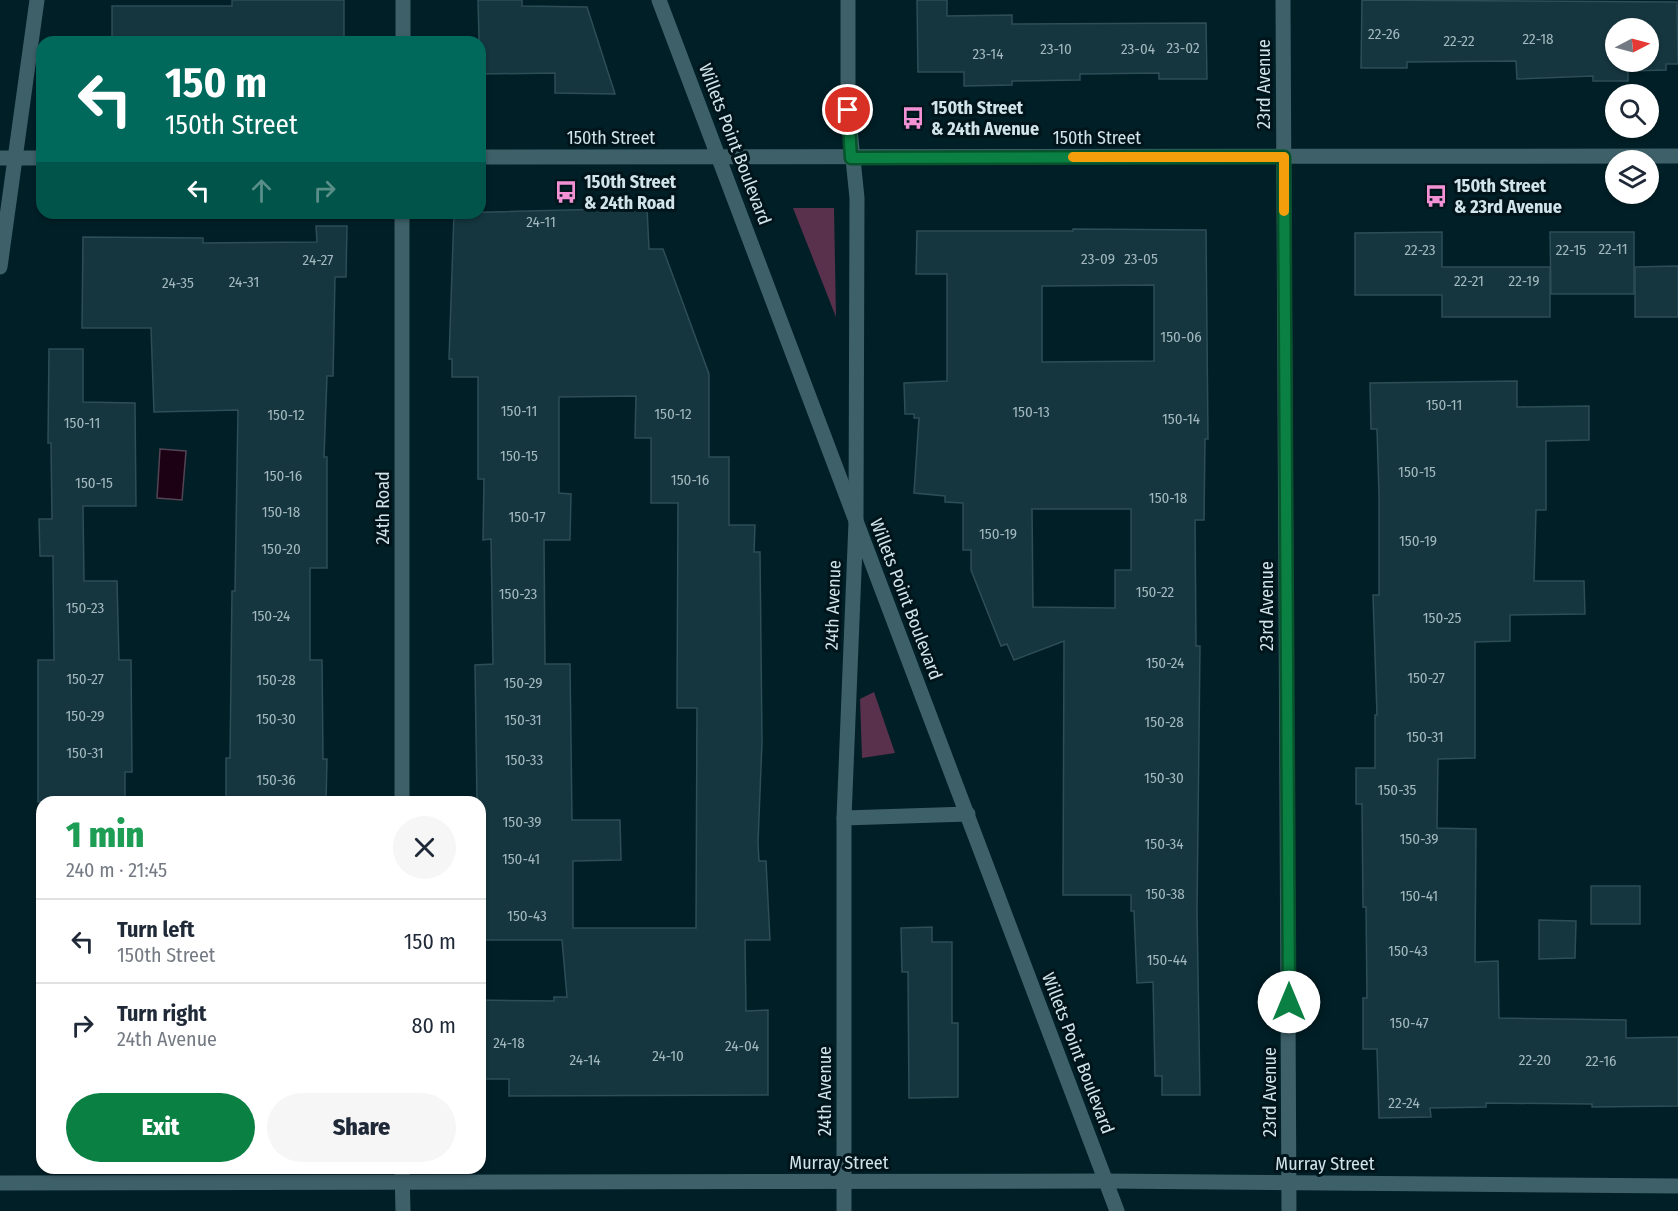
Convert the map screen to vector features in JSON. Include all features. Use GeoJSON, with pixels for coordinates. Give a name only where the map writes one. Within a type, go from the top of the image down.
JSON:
{"type":"FeatureCollection","features":[{"type":"Feature","properties":{"kind":"street"},"geometry":{"type":"LineString","coordinates":[[0,267],[7,158],[37,0]]}},
{"type":"Feature","properties":{"kind":"street"},"geometry":{"type":"LineString","coordinates":[[403,36],[404,0]]}},
{"type":"Feature","properties":{"kind":"street","name":"Willets Point Boulevard"},"geometry":{"type":"LineString","coordinates":[[659,0],[1117,1211]]}},
{"type":"Feature","properties":{"kind":"street","name":"24th Avenue"},"geometry":{"type":"LineString","coordinates":[[844,1211],[844,818],[856,522],[857,198],[851,158],[848,0]]}},
{"type":"Feature","properties":{"kind":"street","name":"23rd Avenue"},"geometry":{"type":"LineString","coordinates":[[1283,0],[1289,1211]]}},
{"type":"Feature","properties":{"kind":"street","name":"150th Street"},"geometry":{"type":"LineString","coordinates":[[486,157],[1678,156]]}},
{"type":"Feature","properties":{"kind":"street"},"geometry":{"type":"LineString","coordinates":[[7,158],[36,158]]}},
{"type":"Feature","properties":{"kind":"street","name":"24th Road"},"geometry":{"type":"LineString","coordinates":[[402,219],[402,796]]}},
{"type":"Feature","properties":{"kind":"street"},"geometry":{"type":"LineString","coordinates":[[844,818],[968,814]]}},
{"type":"Feature","properties":{"kind":"street"},"geometry":{"type":"LineString","coordinates":[[402,1176],[403,1211]]}},
{"type":"Feature","properties":{"kind":"street","name":"Murray Street"},"geometry":{"type":"LineString","coordinates":[[0,1183],[402,1176],[844,1183],[1106,1181],[1678,1186]]}},
{"type":"Feature","properties":{"kind":"shaded area"},"geometry":{"type":"Polygon","coordinates":[[[793,208],[834,208],[836,317],[793,208]]]}},
{"type":"Feature","properties":{"kind":"shaded area"},"geometry":{"type":"Polygon","coordinates":[[[160,449],[186,451],[182,500],[157,498],[160,449]]]}},
{"type":"Feature","properties":{"kind":"shaded area"},"geometry":{"type":"Polygon","coordinates":[[[874,692],[895,753],[862,758],[860,699],[874,692]]]}},
{"type":"Feature","properties":{"kind":"building"},"geometry":{"type":"Polygon","coordinates":[[[232,0],[344,0],[344,36],[112,36],[112,6],[232,6],[232,0]]]}},
{"type":"Feature","properties":{"kind":"building"},"geometry":{"type":"Polygon","coordinates":[[[478,0],[522,0],[522,6],[587,7],[615,94],[555,93],[555,73],[486,74],[486,36],[479,36],[478,0]]]}},
{"type":"Feature","properties":{"kind":"building"},"geometry":{"type":"Polygon","coordinates":[[[917,0],[947,0],[947,16],[1012,15],[1012,24],[1206,23],[1207,79],[1159,79],[1159,73],[1080,74],[1080,80],[1012,81],[1012,85],[964,86],[964,72],[918,72],[917,0]]]}},
{"type":"Feature","properties":{"kind":"building"},"geometry":{"type":"Polygon","coordinates":[[[1362,0],[1677,2],[1678,64],[1666,64],[1666,70],[1659,70],[1659,18],[1605,18],[1605,72],[1628,72],[1628,81],[1593,81],[1593,76],[1517,79],[1516,61],[1407,62],[1407,68],[1361,68],[1362,0]]]}},
{"type":"Feature","properties":{"kind":"building"},"geometry":{"type":"Polygon","coordinates":[[[647,208],[649,249],[663,249],[709,374],[709,457],[729,457],[729,525],[755,525],[754,552],[760,552],[762,742],[758,843],[759,861],[766,861],[770,940],[745,940],[746,1011],[768,1010],[768,1095],[509,1096],[509,1079],[486,1079],[486,1000],[554,1001],[554,997],[567,997],[562,940],[486,940],[486,796],[477,796],[475,665],[493,664],[491,539],[483,540],[484,479],[478,479],[478,377],[452,377],[452,359],[449,359],[454,219],[486,219],[486,212],[647,208]],[[636,396],[559,397],[559,493],[571,494],[570,540],[544,540],[545,664],[570,664],[572,820],[620,820],[621,860],[573,861],[573,928],[696,928],[697,708],[677,708],[678,503],[651,503],[651,438],[635,438],[636,396]]]}},
{"type":"Feature","properties":{"kind":"building"},"geometry":{"type":"Polygon","coordinates":[[[316,226],[347,226],[346,277],[335,277],[333,376],[327,376],[324,457],[327,457],[327,568],[310,568],[310,660],[322,660],[323,759],[327,759],[326,796],[226,796],[226,758],[230,758],[232,591],[235,591],[238,410],[154,412],[151,328],[82,328],[83,237],[203,238],[203,243],[317,242],[316,226]]]}},
{"type":"Feature","properties":{"kind":"building"},"geometry":{"type":"Polygon","coordinates":[[[1073,229],[1206,230],[1208,439],[1205,439],[1204,520],[1195,520],[1196,646],[1200,646],[1197,911],[1200,1095],[1162,1095],[1162,1076],[1155,1076],[1153,982],[1137,983],[1134,911],[1131,911],[1131,895],[1063,895],[1064,641],[1014,660],[1007,644],[1001,646],[971,570],[971,550],[963,550],[963,503],[945,502],[945,496],[914,493],[919,418],[914,418],[914,414],[905,414],[904,383],[947,381],[947,274],[916,274],[917,231],[1073,231],[1073,229]],[[1154,285],[1042,286],[1042,362],[1154,361],[1154,285]],[[1032,509],[1033,607],[1115,608],[1115,570],[1131,570],[1131,509],[1032,509]]]}},
{"type":"Feature","properties":{"kind":"building"},"geometry":{"type":"Polygon","coordinates":[[[1442,232],[1442,267],[1550,267],[1550,317],[1442,317],[1442,295],[1355,295],[1355,233],[1442,232]]]}},
{"type":"Feature","properties":{"kind":"building"},"geometry":{"type":"Polygon","coordinates":[[[1550,232],[1634,232],[1634,294],[1551,294],[1550,232]]]}},
{"type":"Feature","properties":{"kind":"building"},"geometry":{"type":"Polygon","coordinates":[[[1678,266],[1678,317],[1635,317],[1635,267],[1678,266]]]}},
{"type":"Feature","properties":{"kind":"building"},"geometry":{"type":"Polygon","coordinates":[[[49,349],[83,349],[83,402],[135,403],[136,506],[83,506],[84,581],[117,581],[119,660],[131,660],[132,772],[125,772],[125,796],[38,796],[38,660],[54,660],[53,556],[40,556],[39,519],[52,519],[51,443],[48,443],[49,349]]]}},
{"type":"Feature","properties":{"kind":"building"},"geometry":{"type":"Polygon","coordinates":[[[1517,381],[1517,407],[1589,406],[1589,440],[1546,441],[1546,510],[1536,510],[1534,581],[1584,581],[1585,614],[1510,615],[1510,641],[1475,642],[1475,758],[1438,759],[1437,828],[1476,829],[1475,962],[1498,961],[1499,1018],[1626,1020],[1626,1038],[1678,1037],[1678,1106],[1592,1107],[1592,1104],[1486,1103],[1486,1107],[1430,1108],[1431,1117],[1379,1118],[1377,1049],[1363,1049],[1363,998],[1367,998],[1366,907],[1363,907],[1362,804],[1356,804],[1356,768],[1375,768],[1375,715],[1377,715],[1373,595],[1379,595],[1379,494],[1377,429],[1371,429],[1370,383],[1517,381]]]}},
{"type":"Feature","properties":{"kind":"building"},"geometry":{"type":"Polygon","coordinates":[[[1591,886],[1640,886],[1640,924],[1591,924],[1591,886]]]}},
{"type":"Feature","properties":{"kind":"building"},"geometry":{"type":"Polygon","coordinates":[[[1539,920],[1576,921],[1575,958],[1539,959],[1539,920]]]}},
{"type":"Feature","properties":{"kind":"building"},"geometry":{"type":"Polygon","coordinates":[[[932,927],[932,942],[952,942],[952,1023],[958,1023],[958,1097],[909,1098],[908,972],[902,972],[901,928],[932,927]]]}},
{"type":"Feature","properties":{"kind":"slow traffic"},"geometry":{"type":"LineString","coordinates":[[1073,157],[1284,157],[1284,211]]}},
{"type":"Feature","properties":{"kind":"place","name":"150th Street & 24th Avenue"},"geometry":{"type":"Point","coordinates":[913,118]}},
{"type":"Feature","properties":{"kind":"place","name":"150th Street & 24th Road"},"geometry":{"type":"Point","coordinates":[566,192]}},
{"type":"Feature","properties":{"kind":"place","name":"150th Street & 23rd Avenue"},"geometry":{"type":"Point","coordinates":[1436,196]}},
{"type":"Feature","properties":{"kind":"route"},"geometry":{"type":"LineString","coordinates":[[848,110],[851,158],[1284,157],[1289,1002]]}}]}
